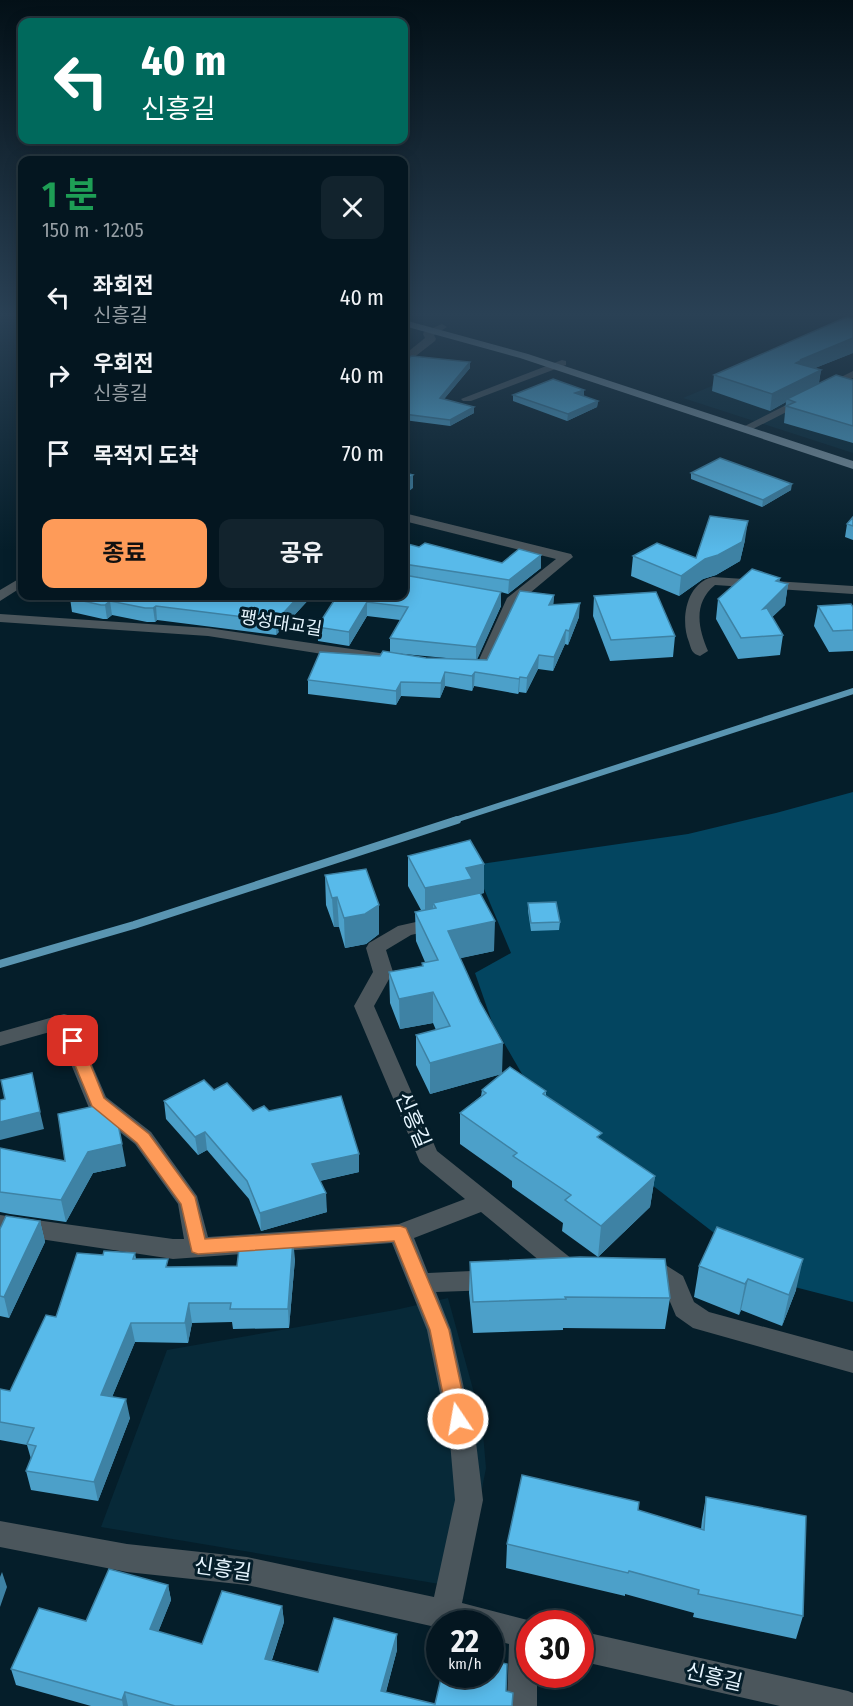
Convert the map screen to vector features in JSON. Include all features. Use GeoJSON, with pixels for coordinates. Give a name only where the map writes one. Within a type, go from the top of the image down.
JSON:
{"type":"FeatureCollection","features":[{"type":"Feature","properties":{"kind":"main road"},"geometry":{"type":"LineString","coordinates":[[641,392],[853,465]]}},
{"type":"Feature","properties":{"kind":"main road"},"geometry":{"type":"LineString","coordinates":[[748,427],[853,458]]}},
{"type":"Feature","properties":{"kind":"street"},"geometry":{"type":"LineString","coordinates":[[467,399],[486,392]]}},
{"type":"Feature","properties":{"kind":"street"},"geometry":{"type":"LineString","coordinates":[[748,427],[818,392]]}},
{"type":"Feature","properties":{"kind":"street"},"geometry":{"type":"LineString","coordinates":[[408,518],[566,557],[507,600],[482,669],[459,667]]}},
{"type":"Feature","properties":{"kind":"street"},"geometry":{"type":"LineString","coordinates":[[700,651],[691,629],[690,612],[707,584],[713,581],[853,590]]}},
{"type":"Feature","properties":{"kind":"street"},"geometry":{"type":"LineString","coordinates":[[0,597],[18,584]]}},
{"type":"Feature","properties":{"kind":"street","name":"팽성대교길"},"geometry":{"type":"LineString","coordinates":[[0,618],[208,632],[403,661]]}},
{"type":"Feature","properties":{"kind":"street","name":"신흥길"},"geometry":{"type":"LineString","coordinates":[[459,919],[405,930],[376,948],[383,972],[364,1006],[428,1156],[483,1202],[597,1272]]}},
{"type":"Feature","properties":{"kind":"street"},"geometry":{"type":"LineString","coordinates":[[0,1039],[64,1021],[97,1102],[143,1138],[189,1202],[198,1247]]}},
{"type":"Feature","properties":{"kind":"street"},"geometry":{"type":"LineString","coordinates":[[0,1224],[173,1249],[400,1233],[483,1202]]}},
{"type":"Feature","properties":{"kind":"street"},"geometry":{"type":"LineString","coordinates":[[400,1233],[439,1330],[463,1442],[469,1500],[446,1610]]}},
{"type":"Feature","properties":{"kind":"street"},"geometry":{"type":"LineString","coordinates":[[539,1277],[629,1267],[655,1271],[674,1283],[685,1309],[702,1321],[853,1362]]}},
{"type":"Feature","properties":{"kind":"street"},"geometry":{"type":"LineString","coordinates":[[420,1283],[515,1278]]}},
{"type":"Feature","properties":{"kind":"street","name":"신흥길"},"geometry":{"type":"LineString","coordinates":[[0,1534],[127,1558],[247,1571],[431,1610]]}},
{"type":"Feature","properties":{"kind":"street","name":"신흥길"},"geometry":{"type":"LineString","coordinates":[[594,1649],[848,1706]]}},
{"type":"Feature","properties":{"kind":"street"},"geometry":{"type":"LineString","coordinates":[[521,1688],[522,1706]]}},
{"type":"Feature","properties":{"kind":"shaded area"},"geometry":{"type":"Polygon","coordinates":[[[698,392],[762,392],[853,421],[853,453],[683,398],[698,392]]]}},
{"type":"Feature","properties":{"kind":"shaded area"},"geometry":{"type":"Polygon","coordinates":[[[853,792],[853,1302],[779,1283],[533,1093],[492,1022],[475,973],[511,953],[474,865],[688,834],[853,792]]]}},
{"type":"Feature","properties":{"kind":"shaded area"},"geometry":{"type":"Polygon","coordinates":[[[448,1298],[482,1422],[486,1468],[463,1588],[101,1527],[167,1350],[395,1310],[448,1298]]]}},
{"type":"Feature","properties":{"kind":"building"},"geometry":{"type":"Polygon","coordinates":[[[408,392],[445,392],[440,398],[474,407],[450,420],[408,415],[408,392]]]}},
{"type":"Feature","properties":{"kind":"building"},"geometry":{"type":"Polygon","coordinates":[[[521,392],[579,392],[575,393],[598,401],[568,414],[513,395],[521,392]]]}},
{"type":"Feature","properties":{"kind":"building"},"geometry":{"type":"Polygon","coordinates":[[[802,392],[853,392],[853,426],[786,406],[795,402],[787,399],[802,392]]]}},
{"type":"Feature","properties":{"kind":"building"},"geometry":{"type":"Polygon","coordinates":[[[720,458],[792,484],[763,500],[691,473],[720,458]]]}},
{"type":"Feature","properties":{"kind":"building"},"geometry":{"type":"Polygon","coordinates":[[[710,516],[748,521],[742,542],[705,559],[681,576],[633,556],[657,543],[696,558],[710,516]]]}},
{"type":"Feature","properties":{"kind":"building"},"geometry":{"type":"Polygon","coordinates":[[[853,517],[853,526],[847,524],[853,517]]]}},
{"type":"Feature","properties":{"kind":"building"},"geometry":{"type":"Polygon","coordinates":[[[425,543],[502,563],[519,549],[541,555],[509,580],[408,565],[408,544],[419,547],[425,543]]]}},
{"type":"Feature","properties":{"kind":"building"},"geometry":{"type":"Polygon","coordinates":[[[752,569],[780,578],[776,581],[788,584],[763,609],[767,608],[783,635],[741,638],[718,599],[752,569]]]}},
{"type":"Feature","properties":{"kind":"building"},"geometry":{"type":"Polygon","coordinates":[[[408,576],[501,592],[476,647],[390,638],[408,607],[367,602],[349,632],[317,627],[334,600],[408,600],[408,576]]]}},
{"type":"Feature","properties":{"kind":"building"},"geometry":{"type":"Polygon","coordinates":[[[520,591],[554,595],[549,605],[580,603],[569,631],[566,630],[554,657],[539,655],[527,678],[520,677],[519,679],[475,672],[472,676],[445,672],[441,683],[401,682],[396,691],[308,680],[320,652],[380,656],[383,651],[426,658],[487,660],[520,591]]]}},
{"type":"Feature","properties":{"kind":"building"},"geometry":{"type":"Polygon","coordinates":[[[656,592],[675,636],[611,640],[594,596],[656,592]]]}},
{"type":"Feature","properties":{"kind":"building"},"geometry":{"type":"Polygon","coordinates":[[[79,600],[295,600],[276,621],[156,606],[145,608],[110,601],[101,605],[79,600]]]}},
{"type":"Feature","properties":{"kind":"building"},"geometry":{"type":"Polygon","coordinates":[[[851,604],[853,630],[833,631],[818,606],[851,604]]]}},
{"type":"Feature","properties":{"kind":"building"},"geometry":{"type":"Polygon","coordinates":[[[470,840],[484,864],[466,868],[472,879],[425,888],[408,856],[470,840]]]}},
{"type":"Feature","properties":{"kind":"building"},"geometry":{"type":"Polygon","coordinates":[[[366,869],[379,905],[365,914],[344,918],[337,897],[332,898],[325,875],[366,869]]]}},
{"type":"Feature","properties":{"kind":"building"},"geometry":{"type":"Polygon","coordinates":[[[480,893],[495,921],[448,931],[480,1002],[503,1043],[430,1063],[416,1035],[450,1026],[433,992],[399,999],[389,972],[423,966],[422,963],[438,960],[415,912],[436,908],[433,903],[480,893]]]}},
{"type":"Feature","properties":{"kind":"building"},"geometry":{"type":"Polygon","coordinates":[[[556,902],[560,922],[531,923],[528,903],[556,902]]]}},
{"type":"Feature","properties":{"kind":"building"},"geometry":{"type":"Polygon","coordinates":[[[510,1067],[546,1091],[543,1094],[602,1133],[597,1137],[655,1176],[601,1226],[565,1200],[571,1195],[513,1156],[517,1153],[460,1113],[486,1093],[482,1090],[510,1067]]]}},
{"type":"Feature","properties":{"kind":"building"},"geometry":{"type":"Polygon","coordinates":[[[32,1073],[40,1112],[0,1122],[0,1100],[5,1099],[1,1080],[32,1073]]]}},
{"type":"Feature","properties":{"kind":"building"},"geometry":{"type":"Polygon","coordinates":[[[204,1080],[214,1090],[227,1083],[253,1111],[264,1106],[269,1111],[341,1096],[359,1154],[312,1164],[326,1193],[260,1213],[247,1181],[205,1132],[195,1137],[164,1101],[204,1080]]]}},
{"type":"Feature","properties":{"kind":"building"},"geometry":{"type":"Polygon","coordinates":[[[104,1104],[116,1114],[122,1144],[88,1152],[61,1200],[0,1192],[0,1148],[65,1161],[58,1114],[104,1104]]]}},
{"type":"Feature","properties":{"kind":"building"},"geometry":{"type":"Polygon","coordinates":[[[6,1216],[40,1221],[4,1297],[0,1296],[0,1229],[6,1216]]]}},
{"type":"Feature","properties":{"kind":"building"},"geometry":{"type":"Polygon","coordinates":[[[717,1227],[803,1259],[789,1295],[748,1279],[745,1284],[699,1266],[717,1227]]]}},
{"type":"Feature","properties":{"kind":"building"},"geometry":{"type":"Polygon","coordinates":[[[240,1240],[293,1240],[288,1309],[230,1309],[231,1303],[189,1303],[185,1323],[131,1323],[101,1395],[126,1399],[94,1482],[26,1471],[36,1446],[27,1444],[34,1428],[0,1422],[0,1389],[10,1391],[46,1315],[56,1317],[77,1253],[103,1255],[104,1251],[135,1253],[133,1259],[168,1259],[166,1267],[237,1266],[240,1240]]]}},
{"type":"Feature","properties":{"kind":"building"},"geometry":{"type":"Polygon","coordinates":[[[580,1257],[665,1259],[670,1298],[565,1297],[566,1299],[473,1302],[470,1262],[580,1257]]]}},
{"type":"Feature","properties":{"kind":"building"},"geometry":{"type":"Polygon","coordinates":[[[522,1475],[639,1502],[638,1510],[704,1530],[706,1497],[806,1516],[803,1616],[698,1594],[699,1590],[629,1571],[628,1573],[507,1544],[522,1475]]]}},
{"type":"Feature","properties":{"kind":"building"},"geometry":{"type":"Polygon","coordinates":[[[109,1569],[168,1585],[150,1629],[202,1644],[222,1591],[282,1606],[265,1659],[318,1672],[334,1618],[397,1634],[381,1691],[435,1704],[439,1688],[504,1688],[504,1663],[507,1664],[506,1691],[513,1693],[512,1706],[175,1706],[125,1692],[122,1700],[11,1669],[39,1608],[86,1621],[109,1569]]]}},
{"type":"Feature","properties":{"kind":"waterway"},"geometry":{"type":"LineString","coordinates":[[452,821],[853,691]]}},
{"type":"Feature","properties":{"kind":"waterway"},"geometry":{"type":"LineString","coordinates":[[0,964],[134,925],[457,820]]}},
{"type":"Feature","properties":{"kind":"route"},"geometry":{"type":"LineString","coordinates":[[73,1041],[97,1102],[143,1138],[189,1202],[198,1247],[400,1233],[439,1330],[458,1419]]}}]}
